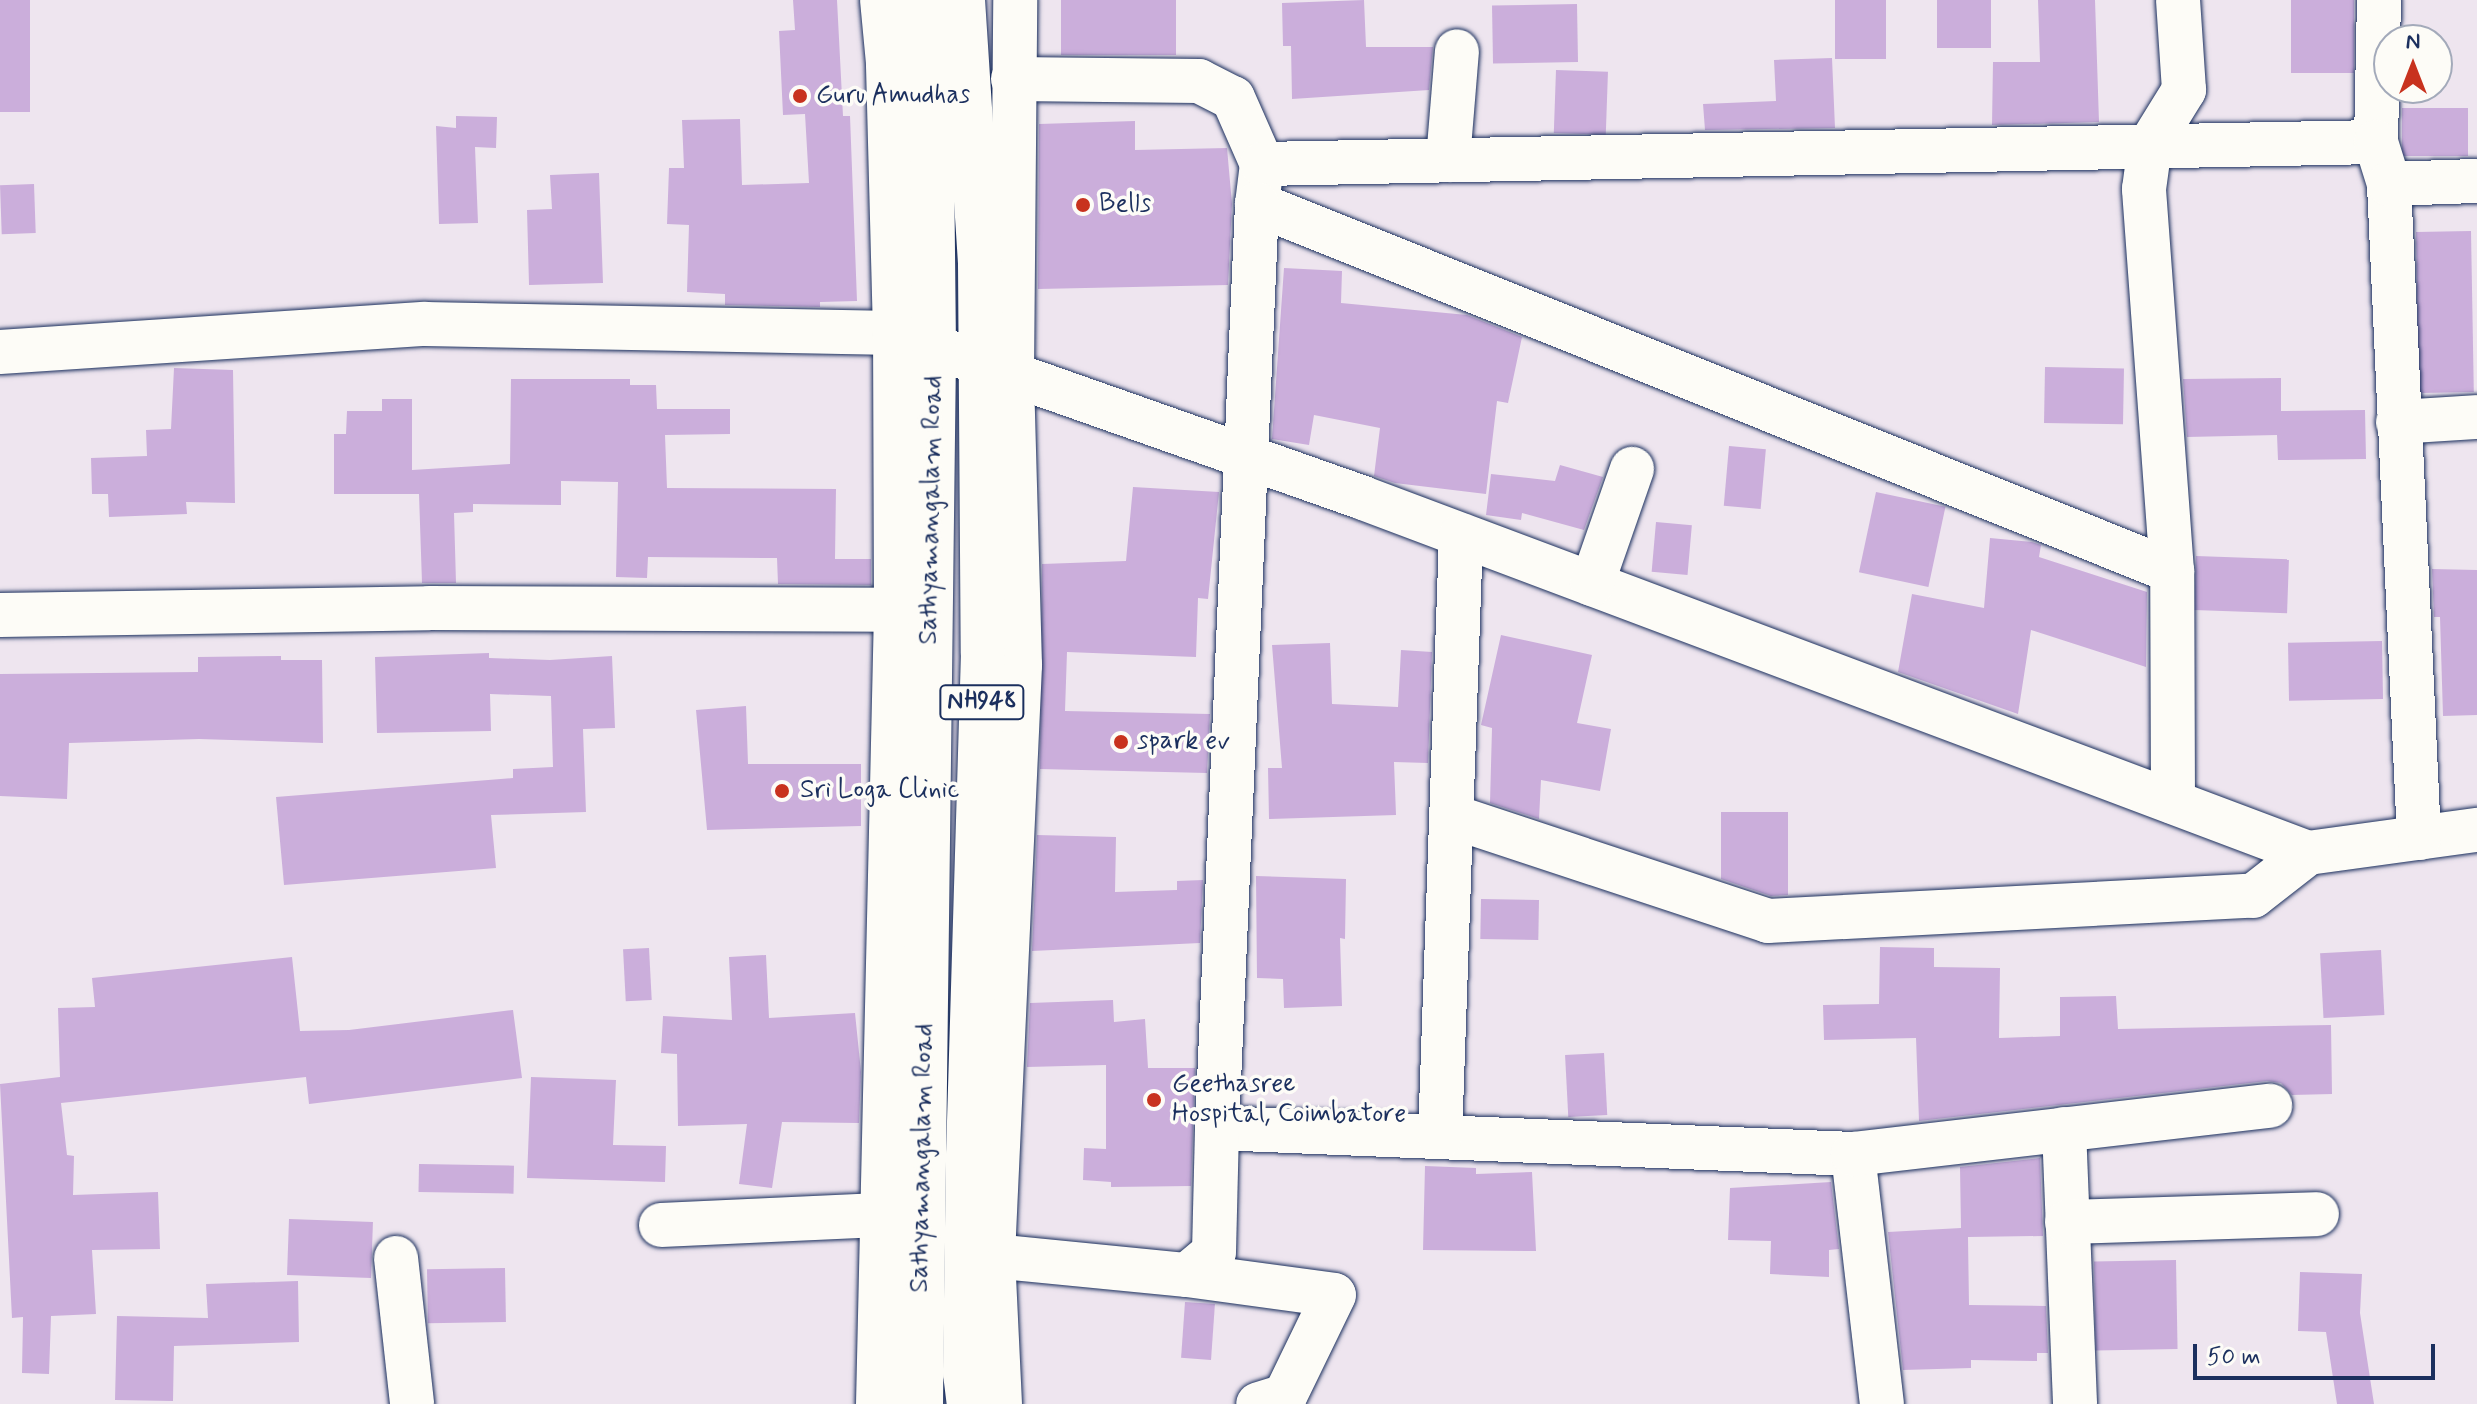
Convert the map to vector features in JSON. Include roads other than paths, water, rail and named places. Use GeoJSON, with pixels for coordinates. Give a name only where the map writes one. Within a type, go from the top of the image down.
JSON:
{"type":"FeatureCollection","features":[{"type":"Feature","properties":{"kind":"main road"},"geometry":{"type":"LineString","coordinates":[[878,1404],[896,610],[915,340],[882,0]]}},
{"type":"Feature","properties":{"kind":"main road","name":"Sathyamangalam Road"},"geometry":{"type":"LineString","coordinates":[[921,0],[932,159],[915,340],[921,1404]]}},
{"type":"Feature","properties":{"kind":"main road","name":"NH948"},"geometry":{"type":"LineString","coordinates":[[963,0],[996,369],[983,653],[968,1187],[969,1404]]}},
{"type":"Feature","properties":{"kind":"main road"},"geometry":{"type":"LineString","coordinates":[[1000,1404],[993,1256],[1020,665],[996,369],[1015,0]]}},
{"type":"Feature","properties":{"kind":"main road"},"geometry":{"type":"LineString","coordinates":[[2173,802],[2172,571],[2144,189],[2150,145],[2184,90],[2178,0]]}},
{"type":"Feature","properties":{"kind":"main road"},"geometry":{"type":"LineString","coordinates":[[2379,0],[2376,142],[2389,184],[2419,838]]}},
{"type":"Feature","properties":{"kind":"main road"},"geometry":{"type":"LineString","coordinates":[[1448,160],[1457,51]]}},
{"type":"Feature","properties":{"kind":"main road"},"geometry":{"type":"LineString","coordinates":[[1013,79],[1199,81],[1233,98],[1260,184],[1242,458],[1214,1252],[1187,1275]]}},
{"type":"Feature","properties":{"kind":"main road"},"geometry":{"type":"LineString","coordinates":[[1260,184],[1448,160],[2376,142]]}},
{"type":"Feature","properties":{"kind":"main road"},"geometry":{"type":"LineString","coordinates":[[2389,184],[2477,181]]}},
{"type":"Feature","properties":{"kind":"main road"},"geometry":{"type":"LineString","coordinates":[[1260,184],[2172,571]]}},
{"type":"Feature","properties":{"kind":"main road"},"geometry":{"type":"LineString","coordinates":[[0,352],[425,324],[915,340],[1461,535],[2308,853],[2477,830]]}},
{"type":"Feature","properties":{"kind":"main road"},"geometry":{"type":"LineString","coordinates":[[2398,422],[2477,417]]}},
{"type":"Feature","properties":{"kind":"main road"},"geometry":{"type":"LineString","coordinates":[[1592,584],[1632,469]]}},
{"type":"Feature","properties":{"kind":"main road"},"geometry":{"type":"LineString","coordinates":[[1440,1137],[1461,535]]}},
{"type":"Feature","properties":{"kind":"main road"},"geometry":{"type":"LineString","coordinates":[[0,615],[429,608],[896,610]]}},
{"type":"Feature","properties":{"kind":"main road"},"geometry":{"type":"LineString","coordinates":[[1451,816],[1768,921],[2253,896],[2308,853]]}},
{"type":"Feature","properties":{"kind":"main road"},"geometry":{"type":"LineString","coordinates":[[1217,1128],[1853,1154],[2270,1106]]}},
{"type":"Feature","properties":{"kind":"main road"},"geometry":{"type":"LineString","coordinates":[[2064,1129],[2075,1404]]}},
{"type":"Feature","properties":{"kind":"main road"},"geometry":{"type":"LineString","coordinates":[[1853,1154],[1882,1404]]}},
{"type":"Feature","properties":{"kind":"main road"},"geometry":{"type":"LineString","coordinates":[[2067,1222],[2317,1214]]}},
{"type":"Feature","properties":{"kind":"main road"},"geometry":{"type":"LineString","coordinates":[[661,1225],[880,1215]]}},
{"type":"Feature","properties":{"kind":"main road"},"geometry":{"type":"LineString","coordinates":[[993,1256],[1187,1275],[1334,1295],[1285,1396],[1258,1404]]}},
{"type":"Feature","properties":{"kind":"main road"},"geometry":{"type":"LineString","coordinates":[[396,1258],[412,1404]]}},
{"type":"Feature","properties":{"kind":"place","name":"Guru Amudhas"},"geometry":{"type":"Point","coordinates":[800,96]}},
{"type":"Feature","properties":{"kind":"place","name":"Bells"},"geometry":{"type":"Point","coordinates":[1083,205]}},
{"type":"Feature","properties":{"kind":"place","name":"spark ev"},"geometry":{"type":"Point","coordinates":[1121,742]}},
{"type":"Feature","properties":{"kind":"place","name":"Sri Loga Clinic"},"geometry":{"type":"Point","coordinates":[782,791]}},
{"type":"Feature","properties":{"kind":"place","name":"Geethasree Hospital, Coimbatore"},"geometry":{"type":"Point","coordinates":[1154,1100]}}]}
